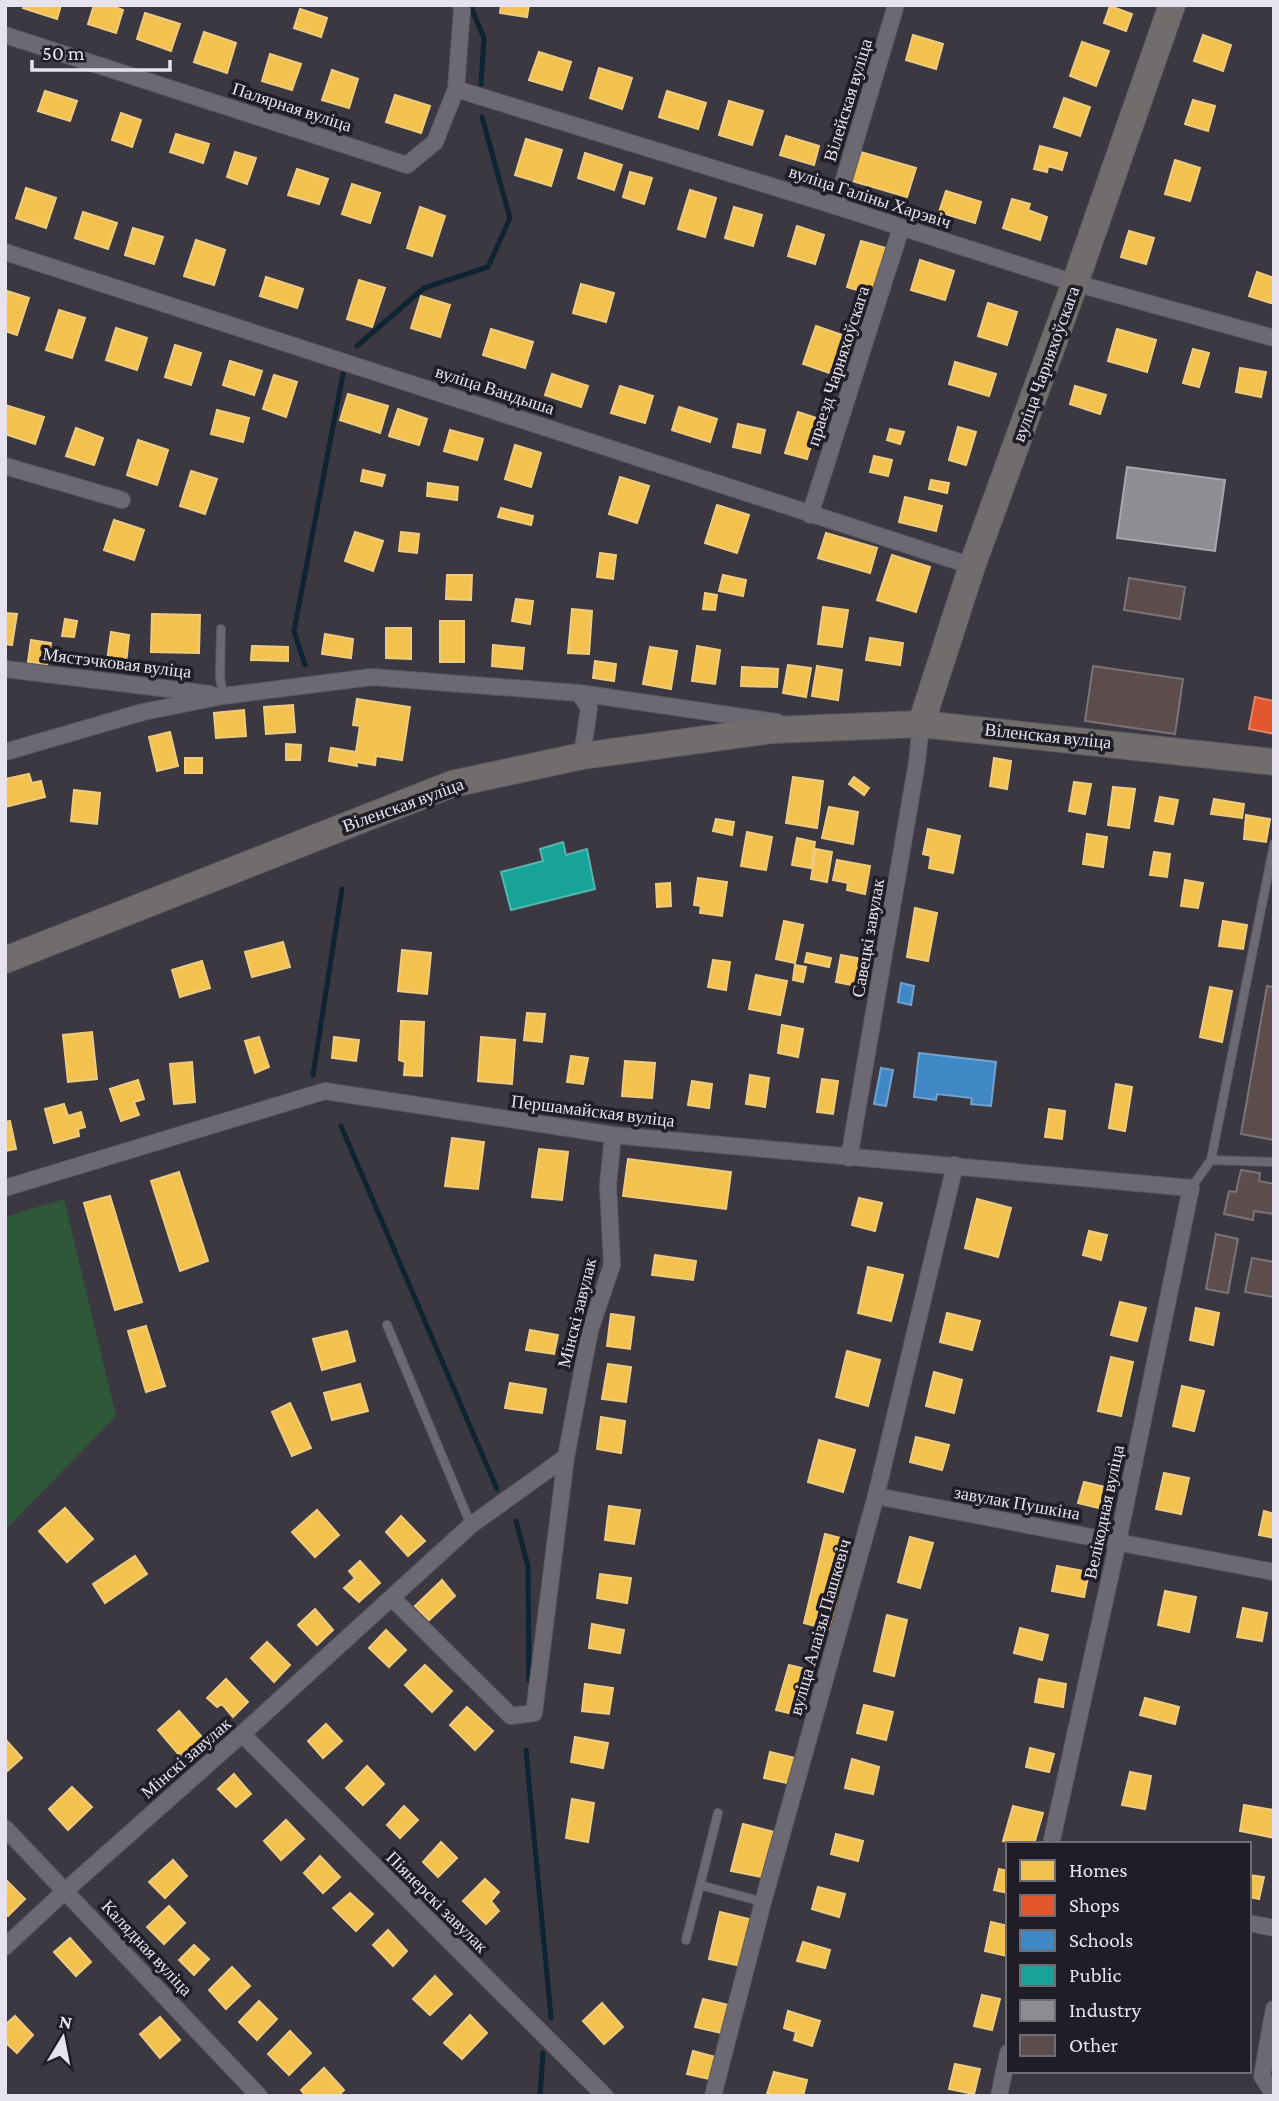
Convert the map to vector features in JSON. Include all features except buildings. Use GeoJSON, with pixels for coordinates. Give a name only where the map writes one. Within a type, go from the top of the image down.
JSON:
{"type":"FeatureCollection","features":[{"type":"Feature","properties":{"kind":"main road","name":"вуліца Чарняхоўскага"},"geometry":{"type":"LineString","coordinates":[[921,724],[972,566],[1172,5]]}},
{"type":"Feature","properties":{"kind":"main road","name":"Віленская вуліца"},"geometry":{"type":"LineString","coordinates":[[5,960],[452,784],[582,756],[772,730],[921,724],[1274,762]]}},
{"type":"Feature","properties":{"kind":"street"},"geometry":{"type":"LineString","coordinates":[[456,89],[461,5]]}},
{"type":"Feature","properties":{"kind":"street","name":"Вілейская вуліца"},"geometry":{"type":"LineString","coordinates":[[836,206],[896,5]]}},
{"type":"Feature","properties":{"kind":"street","name":"Палярная вуліца"},"geometry":{"type":"LineString","coordinates":[[5,35],[407,165],[435,142],[456,89]]}},
{"type":"Feature","properties":{"kind":"street","name":"вуліца Галіны Харэвіч"},"geometry":{"type":"LineString","coordinates":[[456,89],[1075,283],[1274,338]]}},
{"type":"Feature","properties":{"kind":"street","name":"праезд Чарняхоўскага"},"geometry":{"type":"LineString","coordinates":[[810,515],[901,228]]}},
{"type":"Feature","properties":{"kind":"street","name":"вуліца Вандыша"},"geometry":{"type":"LineString","coordinates":[[5,252],[972,566]]}},
{"type":"Feature","properties":{"kind":"street"},"geometry":{"type":"LineString","coordinates":[[5,466],[122,500]]}},
{"type":"Feature","properties":{"kind":"street","name":"Мястэчковая вуліца"},"geometry":{"type":"LineString","coordinates":[[5,669],[223,696]]}},
{"type":"Feature","properties":{"kind":"street","name":"Віленская вуліца"},"geometry":{"type":"LineString","coordinates":[[5,752],[143,712],[223,696],[372,677],[579,693],[821,728]]}},
{"type":"Feature","properties":{"kind":"street"},"geometry":{"type":"LineString","coordinates":[[141,684],[147,697],[143,712]]}},
{"type":"Feature","properties":{"kind":"street"},"geometry":{"type":"LineString","coordinates":[[579,693],[589,708],[582,756]]}},
{"type":"Feature","properties":{"kind":"street","name":"Савецкі завулак"},"geometry":{"type":"LineString","coordinates":[[849,1158],[917,762],[921,724]]}},
{"type":"Feature","properties":{"kind":"street","name":"Першамайская вуліца"},"geometry":{"type":"LineString","coordinates":[[5,1188],[325,1091],[613,1135],[1191,1188]]}},
{"type":"Feature","properties":{"kind":"street","name":"Мінскі завулак"},"geometry":{"type":"LineString","coordinates":[[392,1598],[511,1716],[534,1713],[566,1457],[590,1329],[612,1265],[608,1185],[613,1135]]}},
{"type":"Feature","properties":{"kind":"street","name":"вуліца Алаізы Пашкевіч"},"geometry":{"type":"LineString","coordinates":[[713,2096],[763,1902],[876,1496],[956,1166]]}},
{"type":"Feature","properties":{"kind":"street","name":"Велікодная вуліца"},"geometry":{"type":"LineString","coordinates":[[1051,1842],[1118,1541],[1191,1188]]}},
{"type":"Feature","properties":{"kind":"street","name":"Мінскі завулак"},"geometry":{"type":"LineString","coordinates":[[5,1948],[65,1890],[242,1734],[471,1525],[566,1457]]}},
{"type":"Feature","properties":{"kind":"street","name":"завулак Пушкіна"},"geometry":{"type":"LineString","coordinates":[[876,1496],[1274,1573]]}},
{"type":"Feature","properties":{"kind":"street","name":"Піянерскі завулак"},"geometry":{"type":"LineString","coordinates":[[242,1734],[605,2096]]}},
{"type":"Feature","properties":{"kind":"street","name":"Калядная вуліца"},"geometry":{"type":"LineString","coordinates":[[5,1828],[259,2096]]}},
{"type":"Feature","properties":{"kind":"street"},"geometry":{"type":"LineString","coordinates":[[1251,1923],[1274,1928]]}},
{"type":"Feature","properties":{"kind":"street"},"geometry":{"type":"LineString","coordinates":[[1274,2009],[1262,2076],[1274,2095]]}},
{"type":"Feature","properties":{"kind":"street"},"geometry":{"type":"LineString","coordinates":[[999,2096],[1006,2063]]}},
{"type":"Feature","properties":{"kind":"lane"},"geometry":{"type":"LineString","coordinates":[[221,629],[220,677],[223,696]]}},
{"type":"Feature","properties":{"kind":"lane"},"geometry":{"type":"LineString","coordinates":[[1191,1188],[1211,1160],[1274,844]]}},
{"type":"Feature","properties":{"kind":"lane"},"geometry":{"type":"LineString","coordinates":[[1211,1160],[1274,1162]]}},
{"type":"Feature","properties":{"kind":"lane"},"geometry":{"type":"LineString","coordinates":[[387,1325],[471,1525]]}},
{"type":"Feature","properties":{"kind":"lane"},"geometry":{"type":"LineString","coordinates":[[686,1940],[718,1813]]}},
{"type":"Feature","properties":{"kind":"lane"},"geometry":{"type":"LineString","coordinates":[[701,1885],[763,1902]]}},
{"type":"Feature","properties":{"kind":"green space"},"geometry":{"type":"Polygon","coordinates":[[[64,1199],[116,1416],[5,1530],[5,1217],[64,1199]]]}},
{"type":"Feature","properties":{"kind":"waterway"},"geometry":{"type":"LineString","coordinates":[[470,5],[484,38],[481,84]]}},
{"type":"Feature","properties":{"kind":"waterway"},"geometry":{"type":"LineString","coordinates":[[357,346],[424,288],[488,267],[510,218],[482,117]]}},
{"type":"Feature","properties":{"kind":"waterway"},"geometry":{"type":"LineString","coordinates":[[305,665],[294,631],[343,374]]}},
{"type":"Feature","properties":{"kind":"waterway"},"geometry":{"type":"LineString","coordinates":[[313,1075],[342,889]]}},
{"type":"Feature","properties":{"kind":"waterway"},"geometry":{"type":"LineString","coordinates":[[341,1126],[497,1489]]}},
{"type":"Feature","properties":{"kind":"waterway"},"geometry":{"type":"LineString","coordinates":[[516,1521],[528,1566],[529,1680]]}},
{"type":"Feature","properties":{"kind":"waterway"},"geometry":{"type":"LineString","coordinates":[[526,1750],[551,2018]]}},
{"type":"Feature","properties":{"kind":"waterway"},"geometry":{"type":"LineString","coordinates":[[540,2096],[543,2053]]}}]}
